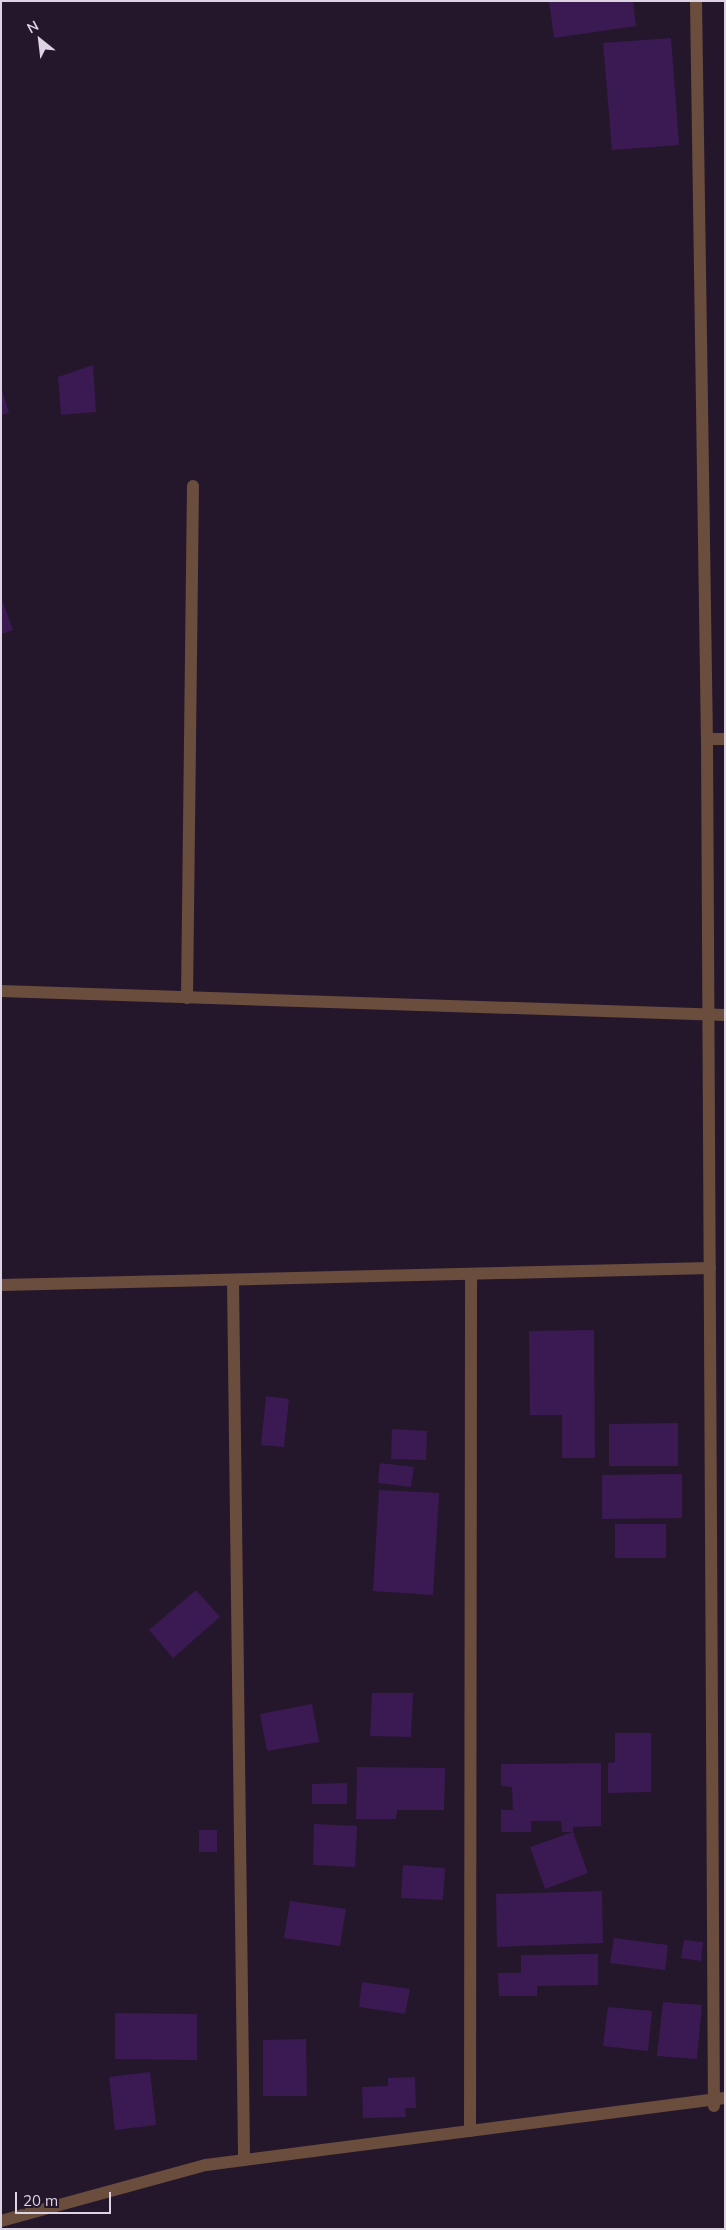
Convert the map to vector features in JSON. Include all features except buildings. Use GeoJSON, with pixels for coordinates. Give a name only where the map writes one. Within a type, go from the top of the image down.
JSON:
{"type":"FeatureCollection","features":[{"type":"Feature","properties":{"kind":"street"},"geometry":{"type":"LineString","coordinates":[[1,2220],[206,2165],[717,2101],[707,739],[696,1]]}},
{"type":"Feature","properties":{"kind":"street"},"geometry":{"type":"LineString","coordinates":[[187,998],[193,486]]}},
{"type":"Feature","properties":{"kind":"street"},"geometry":{"type":"LineString","coordinates":[[707,739],[725,740]]}},
{"type":"Feature","properties":{"kind":"street"},"geometry":{"type":"LineString","coordinates":[[1,991],[725,1016]]}},
{"type":"Feature","properties":{"kind":"street"},"geometry":{"type":"LineString","coordinates":[[1,1286],[710,1268]]}},
{"type":"Feature","properties":{"kind":"street"},"geometry":{"type":"LineString","coordinates":[[470,2131],[471,1274]]}},
{"type":"Feature","properties":{"kind":"street"},"geometry":{"type":"LineString","coordinates":[[233,1280],[244,2160]]}}]}
